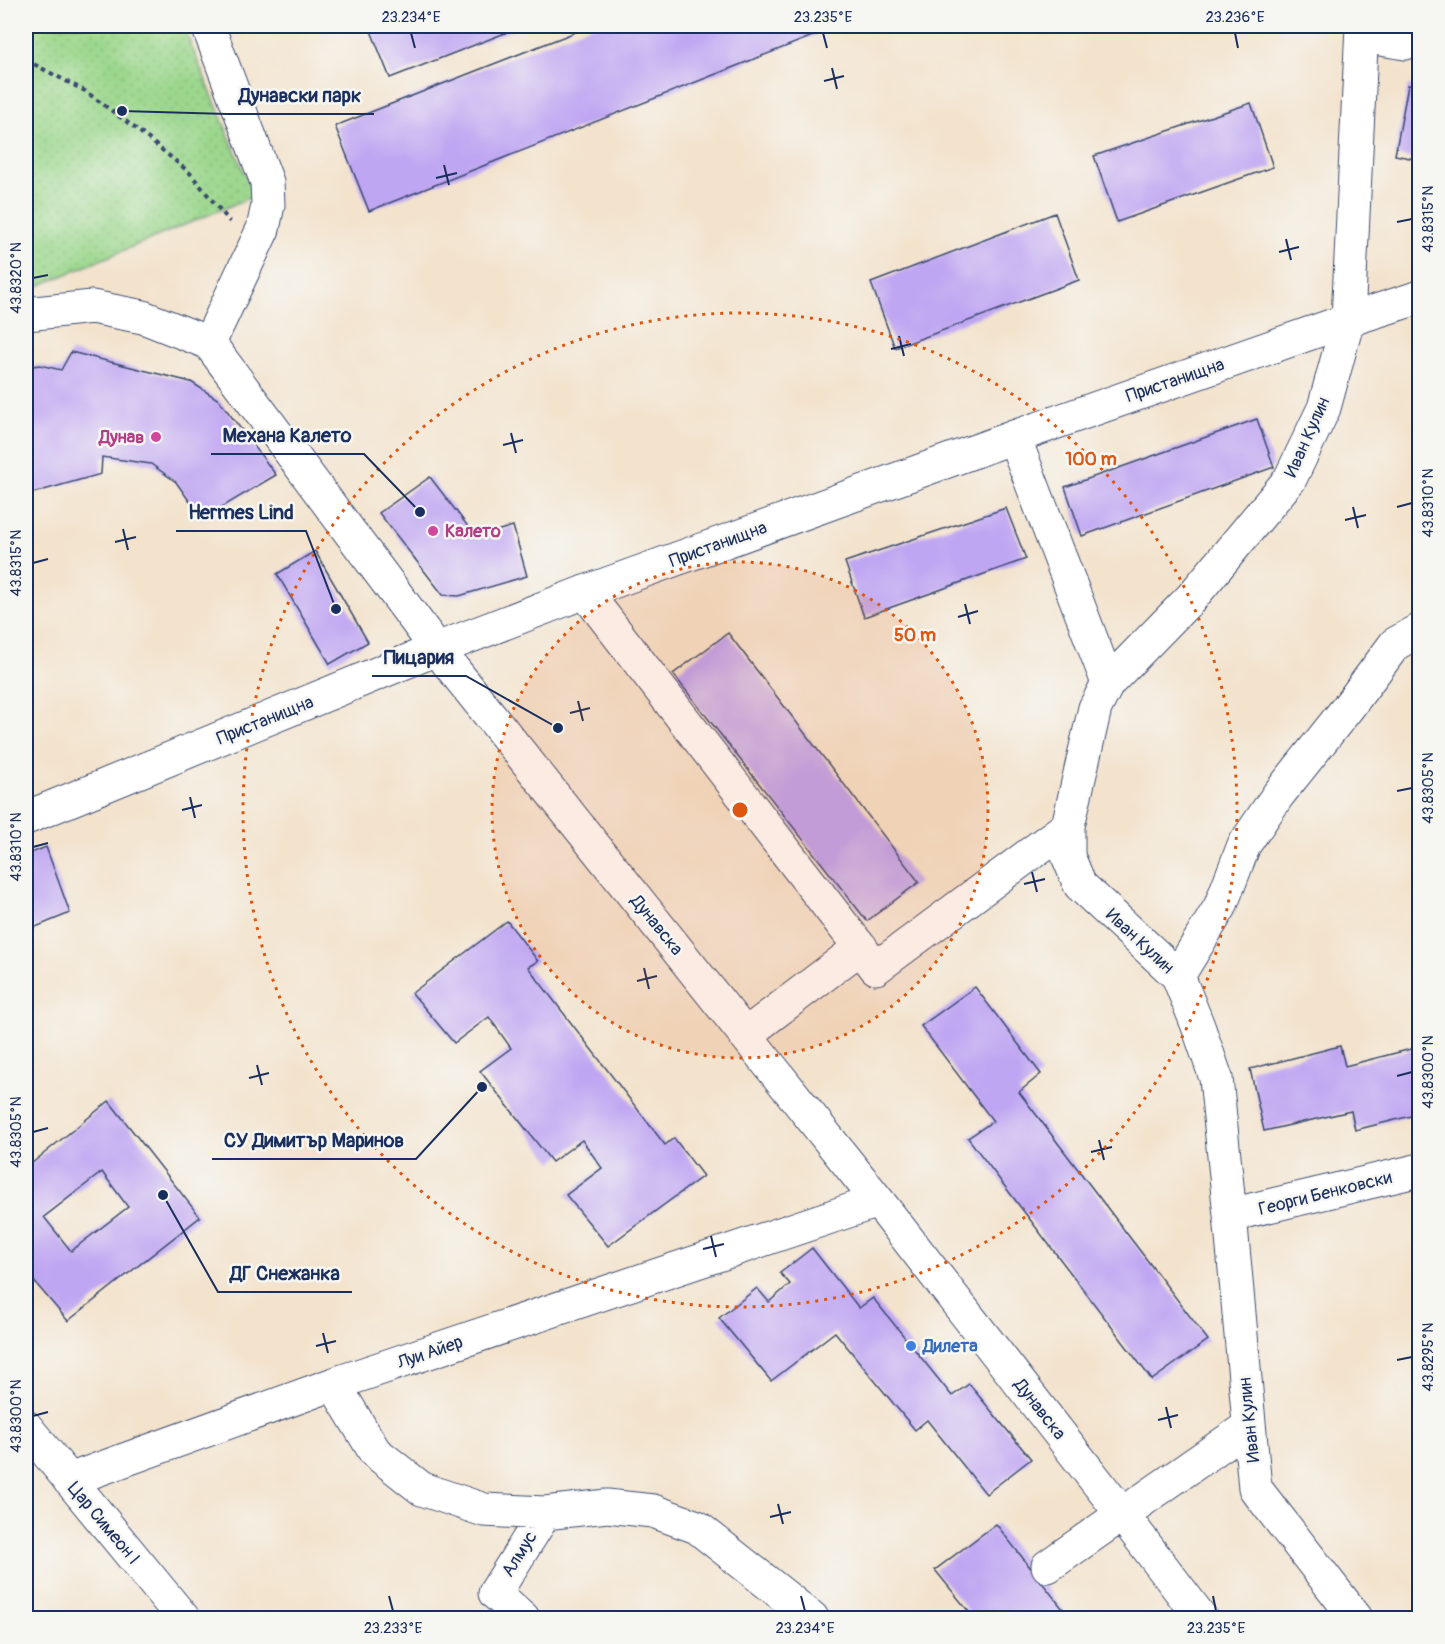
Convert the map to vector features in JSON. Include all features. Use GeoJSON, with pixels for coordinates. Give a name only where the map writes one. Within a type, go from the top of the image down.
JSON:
{"type":"FeatureCollection","features":[{"type":"Feature","properties":{"kind":"street"},"geometry":{"type":"LineString","coordinates":[[26,314],[92,307],[143,317],[209,343],[263,229],[268,205],[267,182],[208,26]]}},
{"type":"Feature","properties":{"kind":"street"},"geometry":{"type":"LineString","coordinates":[[1362,31],[1405,43],[1419,39]]}},
{"type":"Feature","properties":{"kind":"street","name":"Иван Кулин"},"geometry":{"type":"LineString","coordinates":[[1356,1618],[1255,1488],[1216,1078],[1198,1026],[1178,976],[1080,885],[1068,856],[1068,826],[1095,708],[1108,683],[1192,597],[1290,479],[1324,408],[1348,320],[1362,31]]}},
{"type":"Feature","properties":{"kind":"street","name":"Пристанищна"},"geometry":{"type":"LineString","coordinates":[[26,818],[437,649],[585,592],[1014,437],[1419,297]]}},
{"type":"Feature","properties":{"kind":"street","name":"Дунавска"},"geometry":{"type":"LineString","coordinates":[[209,343],[437,649],[878,1202],[1201,1618]]}},
{"type":"Feature","properties":{"kind":"street"},"geometry":{"type":"LineString","coordinates":[[1014,437],[1108,683]]}},
{"type":"Feature","properties":{"kind":"street"},"geometry":{"type":"LineString","coordinates":[[585,592],[868,957]]}},
{"type":"Feature","properties":{"kind":"street"},"geometry":{"type":"LineString","coordinates":[[1178,976],[1220,907],[1244,845],[1278,795],[1395,644],[1419,630]]}},
{"type":"Feature","properties":{"kind":"street"},"geometry":{"type":"LineString","coordinates":[[745,1035],[1068,826]]}},
{"type":"Feature","properties":{"kind":"street","name":"Георги Бенковски"},"geometry":{"type":"LineString","coordinates":[[1230,1215],[1419,1170]]}},
{"type":"Feature","properties":{"kind":"street","name":"Луи Айер"},"geometry":{"type":"LineString","coordinates":[[69,1480],[334,1384],[878,1202]]}},
{"type":"Feature","properties":{"kind":"street"},"geometry":{"type":"LineString","coordinates":[[334,1384],[375,1452],[422,1489],[484,1510],[545,1513],[607,1506],[653,1511],[698,1527],[812,1618]]}},
{"type":"Feature","properties":{"kind":"street"},"geometry":{"type":"LineString","coordinates":[[1048,1566],[1248,1426]]}},
{"type":"Feature","properties":{"kind":"street","name":"Цар Симеон I"},"geometry":{"type":"LineString","coordinates":[[26,1427],[183,1618]]}},
{"type":"Feature","properties":{"kind":"street","name":"Алмус"},"geometry":{"type":"LineString","coordinates":[[523,1618],[495,1593],[545,1513]]}},
{"type":"Feature","properties":{"kind":"path"},"geometry":{"type":"LineString","coordinates":[[26,60],[85,91],[189,172],[253,249]]}},
{"type":"Feature","properties":{"kind":"green space"},"geometry":{"type":"Polygon","coordinates":[[[26,26],[183,26],[254,196],[26,291],[26,26]]]}},
{"type":"Feature","properties":{"kind":"building"},"geometry":{"type":"Polygon","coordinates":[[[369,26],[523,26],[390,78],[369,26]]]}},
{"type":"Feature","properties":{"kind":"building"},"geometry":{"type":"Polygon","coordinates":[[[591,26],[838,26],[369,211],[335,126],[591,26]]]}},
{"type":"Feature","properties":{"kind":"building"},"geometry":{"type":"Polygon","coordinates":[[[1408,85],[1419,87],[1419,160],[1395,155],[1408,85]]]}},
{"type":"Feature","properties":{"kind":"building"},"geometry":{"type":"Polygon","coordinates":[[[1251,103],[1273,167],[1117,222],[1094,156],[1251,103]]]}},
{"type":"Feature","properties":{"kind":"building"},"geometry":{"type":"Polygon","coordinates":[[[1055,213],[1079,280],[895,348],[871,283],[1055,213]]]}},
{"type":"Feature","properties":{"kind":"building","name":"Дунав"},"geometry":{"type":"Polygon","coordinates":[[[71,352],[191,382],[219,400],[276,475],[202,519],[176,482],[151,464],[102,457],[101,474],[26,495],[26,367],[40,365],[61,370],[71,352]]]}},
{"type":"Feature","properties":{"kind":"building"},"geometry":{"type":"Polygon","coordinates":[[[1257,419],[1274,467],[1082,536],[1065,487],[1257,419]]]}},
{"type":"Feature","properties":{"kind":"building","name":"Калето"},"geometry":{"type":"Polygon","coordinates":[[[430,477],[476,537],[513,526],[527,576],[459,596],[443,595],[379,513],[430,477]]]}},
{"type":"Feature","properties":{"kind":"building"},"geometry":{"type":"Polygon","coordinates":[[[1006,508],[1026,559],[864,617],[845,562],[1006,508]]]}},
{"type":"Feature","properties":{"kind":"building"},"geometry":{"type":"Polygon","coordinates":[[[315,551],[368,642],[330,664],[277,574],[315,551]]]}},
{"type":"Feature","properties":{"kind":"building"},"geometry":{"type":"Polygon","coordinates":[[[728,633],[919,882],[867,921],[673,674],[728,633]]]}},
{"type":"Feature","properties":{"kind":"building"},"geometry":{"type":"Polygon","coordinates":[[[46,847],[70,913],[26,931],[26,855],[46,847]]]}},
{"type":"Feature","properties":{"kind":"building"},"geometry":{"type":"Polygon","coordinates":[[[507,921],[538,961],[528,967],[665,1145],[674,1138],[703,1176],[608,1246],[566,1195],[602,1168],[582,1140],[552,1162],[480,1071],[511,1048],[489,1017],[454,1043],[412,993],[507,921]]]}},
{"type":"Feature","properties":{"kind":"building"},"geometry":{"type":"Polygon","coordinates":[[[975,987],[1041,1074],[1019,1092],[1208,1340],[1152,1380],[968,1138],[993,1121],[921,1026],[975,987]]]}},
{"type":"Feature","properties":{"kind":"building"},"geometry":{"type":"Polygon","coordinates":[[[1340,1046],[1345,1066],[1419,1047],[1419,1114],[1355,1130],[1351,1111],[1264,1131],[1250,1069],[1340,1046]]]}},
{"type":"Feature","properties":{"kind":"building"},"geometry":{"type":"Polygon","coordinates":[[[109,1101],[200,1217],[68,1321],[26,1272],[26,1168],[109,1101]],[[102,1172],[44,1217],[71,1251],[128,1207],[102,1172]]]}},
{"type":"Feature","properties":{"kind":"building"},"geometry":{"type":"Polygon","coordinates":[[[812,1248],[859,1308],[873,1298],[952,1396],[969,1384],[1031,1459],[986,1494],[927,1420],[915,1430],[835,1332],[771,1381],[719,1318],[757,1288],[769,1302],[790,1284],[780,1273],[812,1248]]]}},
{"type":"Feature","properties":{"kind":"building"},"geometry":{"type":"Polygon","coordinates":[[[996,1524],[1070,1618],[974,1618],[935,1570],[996,1524]]]}},
{"type":"Feature","properties":{"kind":"place","name":"Дунавски парк"},"geometry":{"type":"Point","coordinates":[122,111]}},
{"type":"Feature","properties":{"kind":"place","name":"Дунав"},"geometry":{"type":"Point","coordinates":[156,437]}},
{"type":"Feature","properties":{"kind":"place","name":"Механа Калето"},"geometry":{"type":"Point","coordinates":[420,512]}},
{"type":"Feature","properties":{"kind":"place","name":"Калето"},"geometry":{"type":"Point","coordinates":[433,531]}},
{"type":"Feature","properties":{"kind":"place","name":"Hermes Lind"},"geometry":{"type":"Point","coordinates":[336,609]}},
{"type":"Feature","properties":{"kind":"place","name":"Пицария"},"geometry":{"type":"Point","coordinates":[558,728]}},
{"type":"Feature","properties":{"kind":"place","name":"СУ Димитър Маринов"},"geometry":{"type":"Point","coordinates":[482,1087]}},
{"type":"Feature","properties":{"kind":"place","name":"ДГ Снежанка"},"geometry":{"type":"Point","coordinates":[163,1195]}},
{"type":"Feature","properties":{"kind":"place","name":"Дилета"},"geometry":{"type":"Point","coordinates":[911,1346]}}]}
